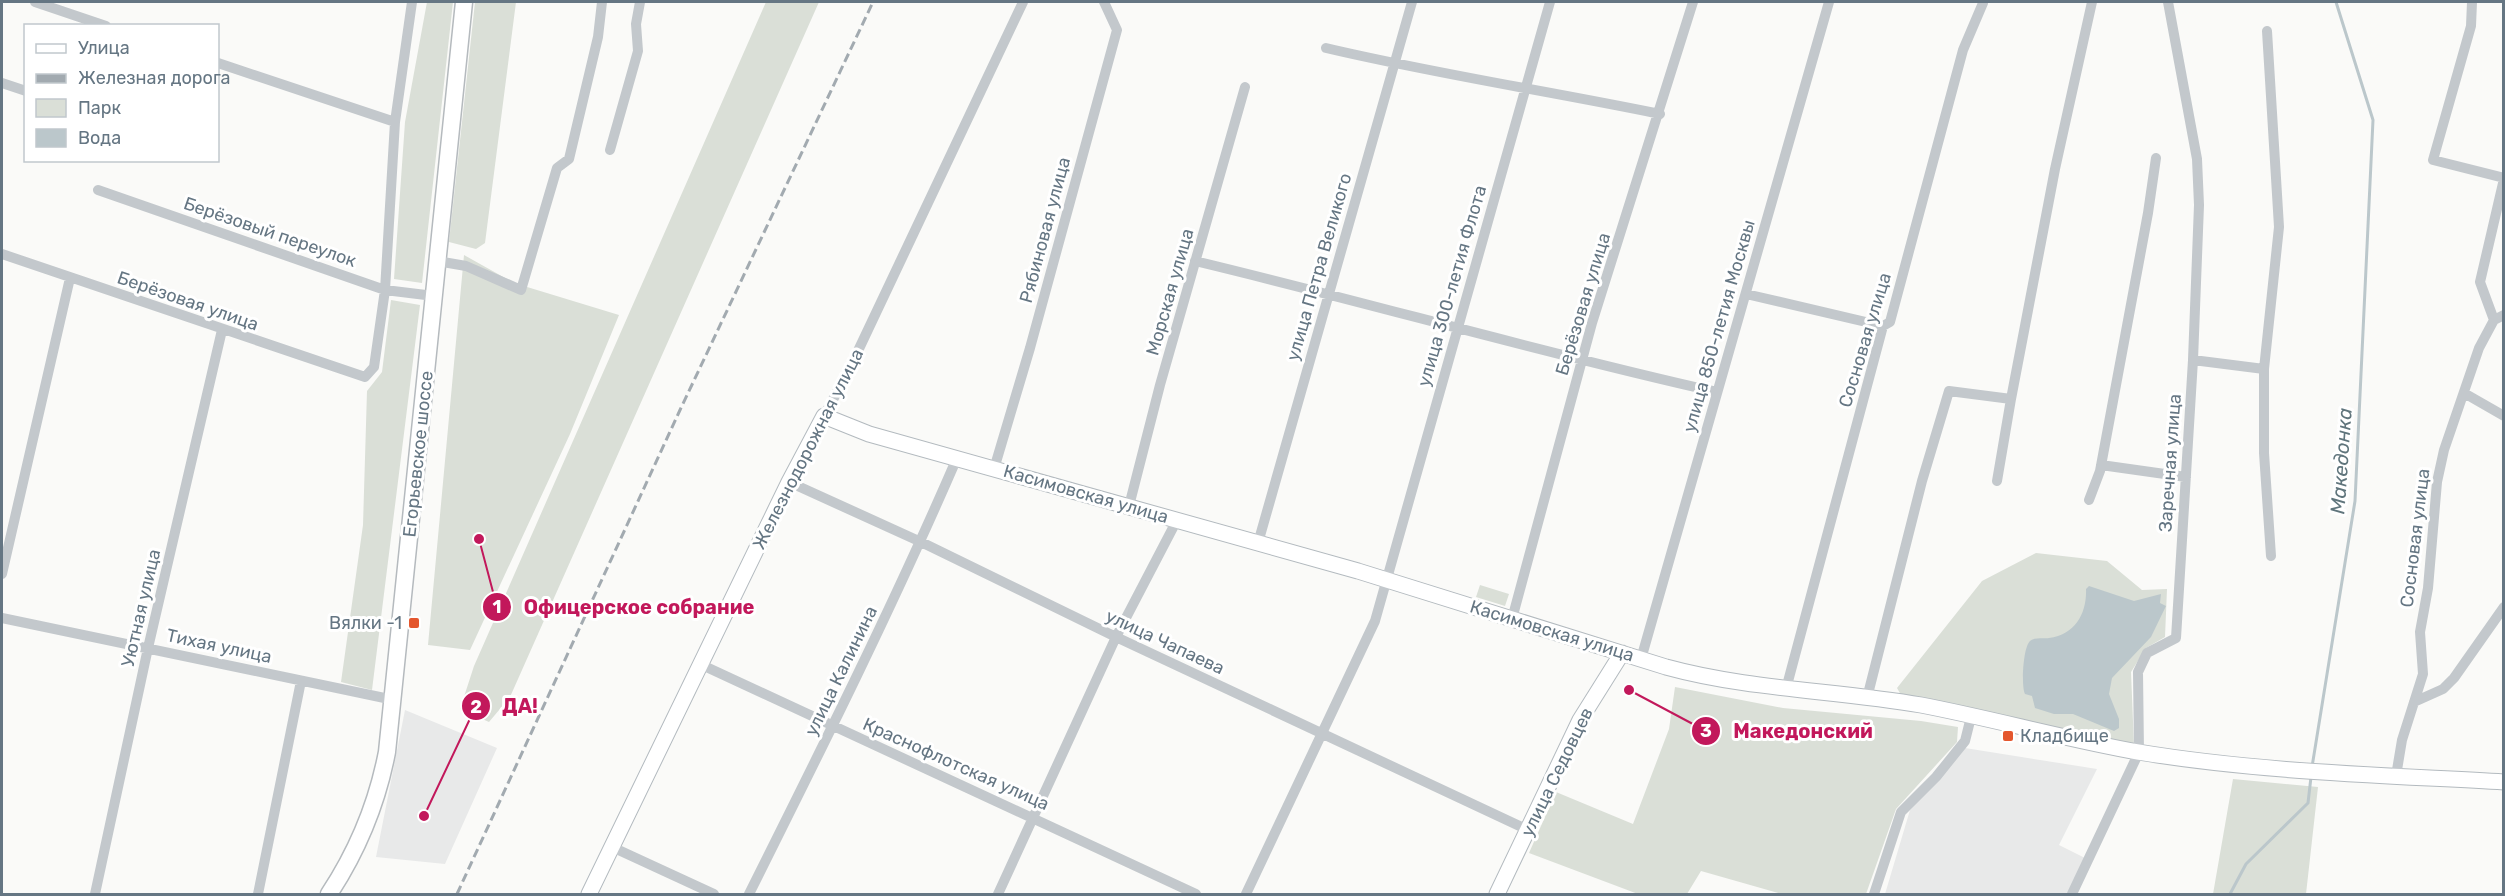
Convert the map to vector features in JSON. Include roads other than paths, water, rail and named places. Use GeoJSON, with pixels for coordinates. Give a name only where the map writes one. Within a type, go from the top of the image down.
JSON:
{"type":"FeatureCollection","features":[{"type":"Feature","properties":{"kind":"main road","name":"Егорьевское шоссе"},"geometry":{"type":"LineString","coordinates":[[328,894],[351,858],[371,813],[387,752],[464,2]]}},
{"type":"Feature","properties":{"kind":"main road","name":"Касимовская улица"},"geometry":{"type":"LineString","coordinates":[[824,416],[869,434],[1388,580],[1641,659],[1713,679],[1920,705],[2139,752],[2297,771],[2504,782]]}},
{"type":"Feature","properties":{"kind":"main road","name":"Железнодорожная улица"},"geometry":{"type":"LineString","coordinates":[[589,894],[789,482],[824,416]]}},
{"type":"Feature","properties":{"kind":"main road","name":"улица Седовцев"},"geometry":{"type":"LineString","coordinates":[[1497,894],[1580,720],[1622,653]]}},
{"type":"Feature","properties":{"kind":"street"},"geometry":{"type":"LineString","coordinates":[[34,2],[100,24]]}},
{"type":"Feature","properties":{"kind":"street"},"geometry":{"type":"LineString","coordinates":[[386,290],[395,122],[412,2]]}},
{"type":"Feature","properties":{"kind":"street"},"geometry":{"type":"LineString","coordinates":[[437,261],[466,266],[521,290],[556,168],[569,159],[598,37],[602,2]]}},
{"type":"Feature","properties":{"kind":"street"},"geometry":{"type":"LineString","coordinates":[[610,150],[638,51],[636,24],[640,2]]}},
{"type":"Feature","properties":{"kind":"street","name":"Железнодорожная улица"},"geometry":{"type":"LineString","coordinates":[[824,416],[848,372],[1023,2]]}},
{"type":"Feature","properties":{"kind":"street","name":"Рябиновая улица"},"geometry":{"type":"LineString","coordinates":[[994,469],[1030,348],[1117,30],[1104,2]]}},
{"type":"Feature","properties":{"kind":"street","name":"улица Петра Великого"},"geometry":{"type":"LineString","coordinates":[[1258,543],[1412,2]]}},
{"type":"Feature","properties":{"kind":"street","name":"улица 300-летия Флота"},"geometry":{"type":"LineString","coordinates":[[1246,894],[1375,621],[1524,87],[1550,2]]}},
{"type":"Feature","properties":{"kind":"street","name":"Берёзовая улица"},"geometry":{"type":"LineString","coordinates":[[1512,619],[1582,362],[1693,2]]}},
{"type":"Feature","properties":{"kind":"street","name":"улица 850-летия Москвы"},"geometry":{"type":"LineString","coordinates":[[1641,659],[1828,2]]}},
{"type":"Feature","properties":{"kind":"street"},"geometry":{"type":"LineString","coordinates":[[1997,481],[2055,169],[2092,2]]}},
{"type":"Feature","properties":{"kind":"street","name":"Заречная улица"},"geometry":{"type":"LineString","coordinates":[[2072,894],[2139,752],[2138,672],[2147,653],[2176,638],[2193,360],[2199,205],[2197,159],[2168,2]]}},
{"type":"Feature","properties":{"kind":"street"},"geometry":{"type":"LineString","coordinates":[[2472,2],[2471,26],[2433,160],[2504,178],[2480,282],[2499,317]]}},
{"type":"Feature","properties":{"kind":"street","name":"Сосновая улица"},"geometry":{"type":"LineString","coordinates":[[1786,689],[1883,326],[1890,322],[1963,50],[1983,3]]}},
{"type":"Feature","properties":{"kind":"street"},"geometry":{"type":"LineString","coordinates":[[2266,31],[2278,227],[2264,369],[2264,453],[2271,556]]}},
{"type":"Feature","properties":{"kind":"street"},"geometry":{"type":"LineString","coordinates":[[1326,48],[1394,64],[1660,114]]}},
{"type":"Feature","properties":{"kind":"street"},"geometry":{"type":"LineString","coordinates":[[219,63],[395,122]]}},
{"type":"Feature","properties":{"kind":"street"},"geometry":{"type":"LineString","coordinates":[[2,83],[24,90]]}},
{"type":"Feature","properties":{"kind":"street","name":"Морская улица"},"geometry":{"type":"LineString","coordinates":[[1129,506],[1245,87]]}},
{"type":"Feature","properties":{"kind":"street"},"geometry":{"type":"LineString","coordinates":[[2089,500],[2102,465],[2156,158]]}},
{"type":"Feature","properties":{"kind":"street","name":"Берёзовый переулок"},"geometry":{"type":"LineString","coordinates":[[98,190],[386,290],[434,296]]}},
{"type":"Feature","properties":{"kind":"street","name":"Берёзовая улица"},"geometry":{"type":"LineString","coordinates":[[2,254],[364,377],[374,367],[386,290]]}},
{"type":"Feature","properties":{"kind":"street"},"geometry":{"type":"LineString","coordinates":[[1196,261],[1328,293],[1582,362],[1718,392]]}},
{"type":"Feature","properties":{"kind":"street"},"geometry":{"type":"LineString","coordinates":[[2,574],[70,278]]}},
{"type":"Feature","properties":{"kind":"street"},"geometry":{"type":"LineString","coordinates":[[1746,294],[1883,326]]}},
{"type":"Feature","properties":{"kind":"street","name":"Сосновая улица"},"geometry":{"type":"LineString","coordinates":[[2396,776],[2402,740],[2424,674],[2420,632],[2431,567],[2437,482],[2444,450],[2480,348],[2499,317]]}},
{"type":"Feature","properties":{"kind":"street","name":"Уютная улица"},"geometry":{"type":"LineString","coordinates":[[95,894],[148,648],[222,330]]}},
{"type":"Feature","properties":{"kind":"street"},"geometry":{"type":"LineString","coordinates":[[2193,360],[2264,369]]}},
{"type":"Feature","properties":{"kind":"street"},"geometry":{"type":"LineString","coordinates":[[1867,698],[1922,481],[1949,391],[2011,399]]}},
{"type":"Feature","properties":{"kind":"street"},"geometry":{"type":"LineString","coordinates":[[2464,393],[2504,416]]}},
{"type":"Feature","properties":{"kind":"street","name":"улица Калинина"},"geometry":{"type":"LineString","coordinates":[[749,894],[921,542],[957,458]]}},
{"type":"Feature","properties":{"kind":"street"},"geometry":{"type":"LineString","coordinates":[[2102,465],[2186,477]]}},
{"type":"Feature","properties":{"kind":"street","name":"улица Чапаева"},"geometry":{"type":"LineString","coordinates":[[789,482],[921,542],[1116,637],[1528,830]]}},
{"type":"Feature","properties":{"kind":"street"},"geometry":{"type":"LineString","coordinates":[[998,894],[1116,637],[1177,520]]}},
{"type":"Feature","properties":{"kind":"street"},"geometry":{"type":"LineString","coordinates":[[2414,702],[2443,689],[2454,678],[2504,607]]}},
{"type":"Feature","properties":{"kind":"street","name":"Тихая улица"},"geometry":{"type":"LineString","coordinates":[[2,618],[394,700]]}},
{"type":"Feature","properties":{"kind":"street","name":"Краснофлотская улица"},"geometry":{"type":"LineString","coordinates":[[702,665],[1196,894]]}},
{"type":"Feature","properties":{"kind":"street"},"geometry":{"type":"LineString","coordinates":[[258,894],[301,681]]}},
{"type":"Feature","properties":{"kind":"street"},"geometry":{"type":"LineString","coordinates":[[1874,894],[1901,812],[1936,777],[1965,741],[1971,717]]}},
{"type":"Feature","properties":{"kind":"street"},"geometry":{"type":"LineString","coordinates":[[612,847],[714,894]]}},
{"type":"Feature","properties":{"kind":"water"},"geometry":{"type":"Polygon","coordinates":[[[2089,586],[2134,601],[2161,594],[2160,603],[2166,606],[2151,637],[2112,678],[2109,694],[2119,719],[2119,728],[2114,731],[2073,714],[2054,714],[2035,708],[2032,696],[2025,694],[2024,690],[2023,667],[2030,641],[2058,636],[2073,627],[2082,614],[2086,589],[2089,586]]]}},
{"type":"Feature","properties":{"kind":"waterway","name":"Македонка"},"geometry":{"type":"LineString","coordinates":[[2312,767],[2355,501],[2373,120],[2336,2]]}},
{"type":"Feature","properties":{"kind":"waterway","name":"Македонка"},"geometry":{"type":"LineString","coordinates":[[2230,894],[2246,864],[2308,803],[2311,777]]}},
{"type":"Feature","properties":{"kind":"railway"},"geometry":{"type":"LineString","coordinates":[[457,894],[680,410],[873,2]]}},
{"type":"Feature","properties":{"kind":"place","name":"Офицерское собрание"},"geometry":{"type":"Point","coordinates":[479,539]}},
{"type":"Feature","properties":{"kind":"place","name":"Вялки -1"},"geometry":{"type":"Point","coordinates":[414,623]}},
{"type":"Feature","properties":{"kind":"place","name":"Македонский"},"geometry":{"type":"Point","coordinates":[1629,690]}},
{"type":"Feature","properties":{"kind":"place","name":"Кладбище"},"geometry":{"type":"Point","coordinates":[2008,736]}},
{"type":"Feature","properties":{"kind":"place","name":"ДА!"},"geometry":{"type":"Point","coordinates":[424,816]}}]}
